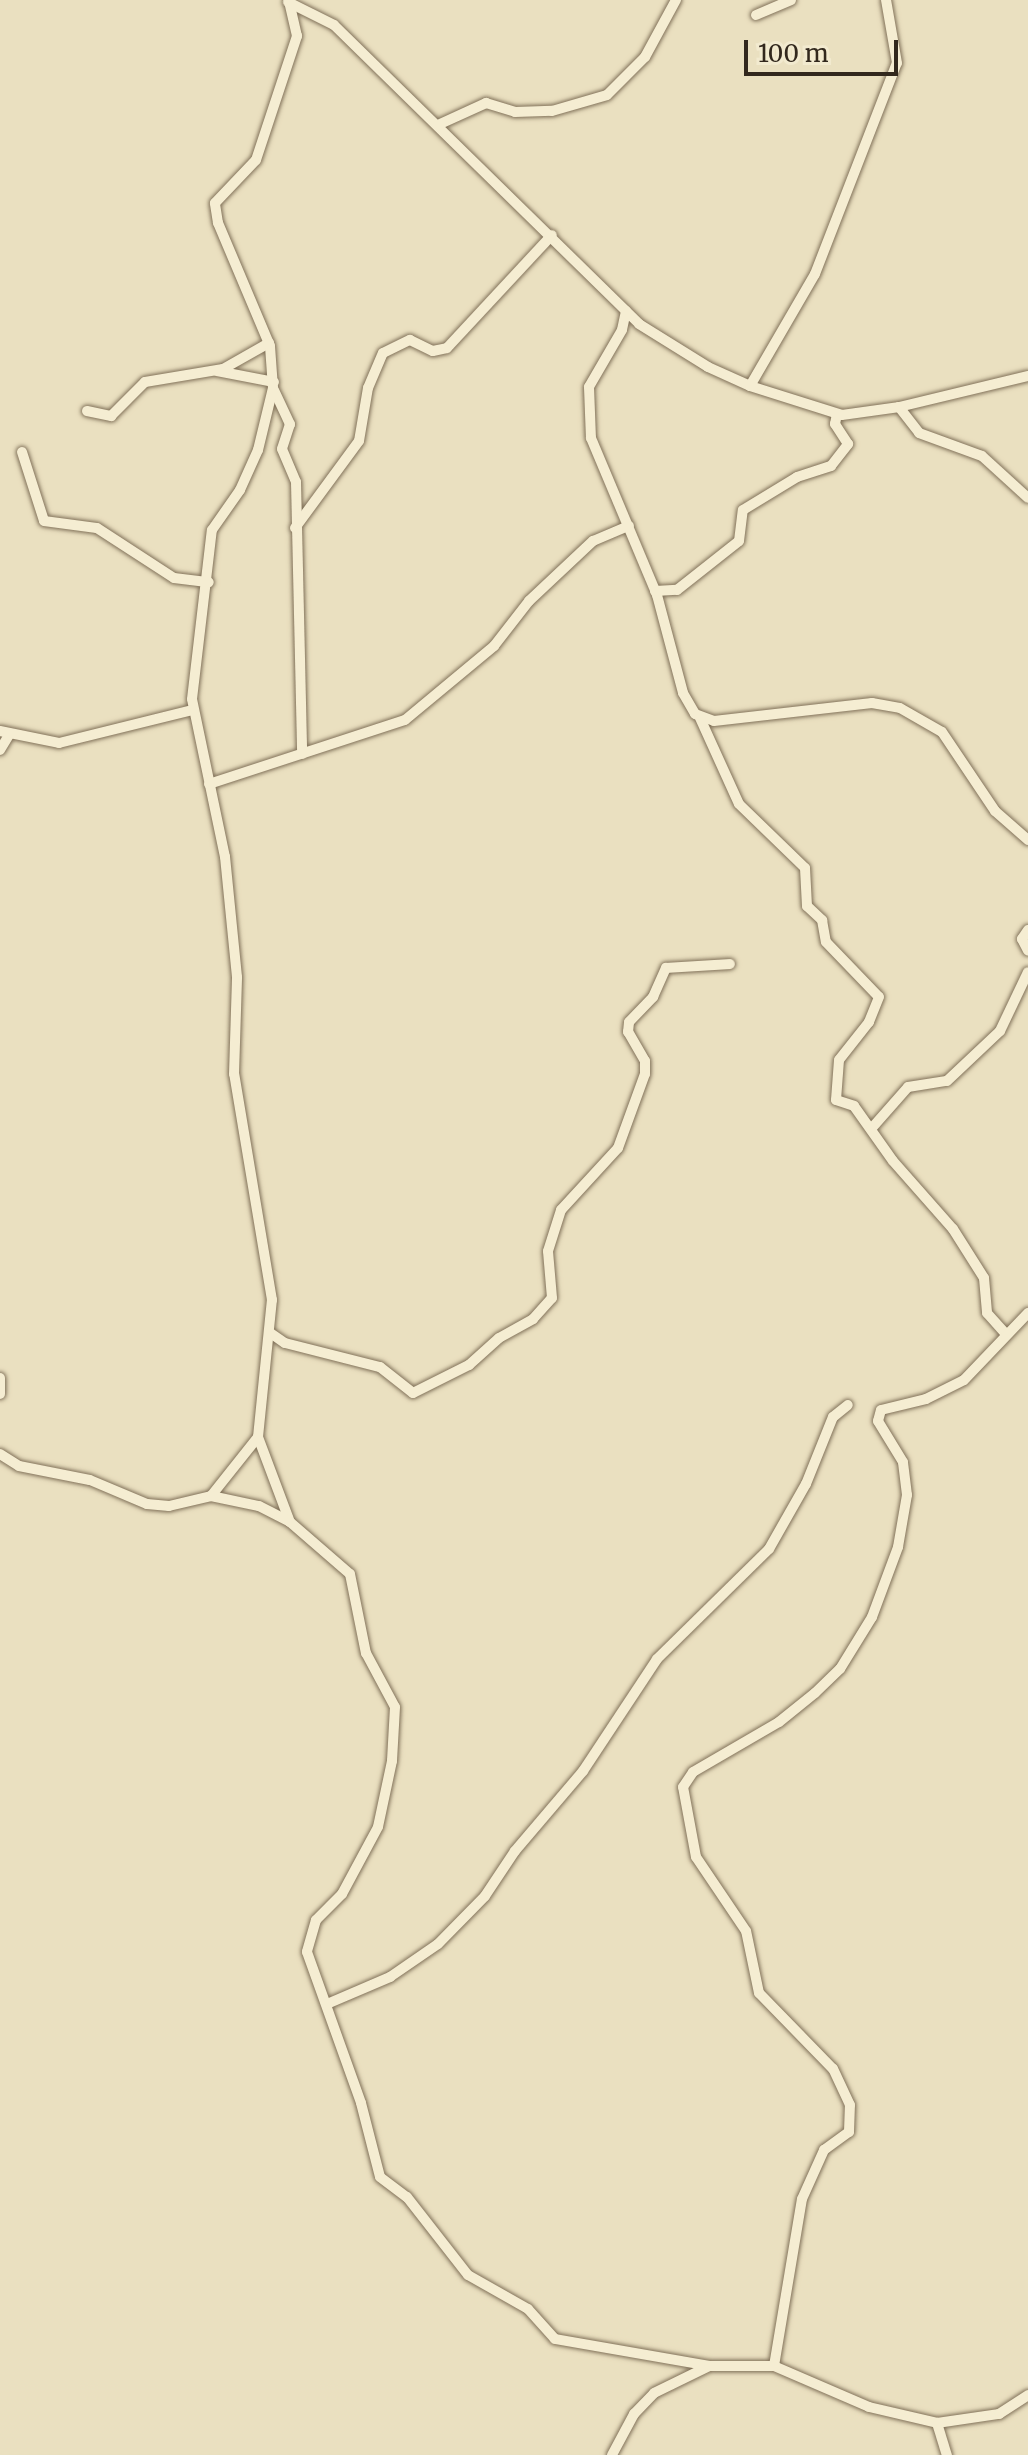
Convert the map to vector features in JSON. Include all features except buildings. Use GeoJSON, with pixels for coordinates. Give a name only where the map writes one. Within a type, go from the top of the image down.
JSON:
{"type":"FeatureCollection","features":[{"type":"Feature","properties":{"kind":"street"},"geometry":{"type":"LineString","coordinates":[[440,124],[486,103],[515,112],[552,111],[607,95],[645,57],[676,0]]}},
{"type":"Feature","properties":{"kind":"street"},"geometry":{"type":"LineString","coordinates":[[756,15],[791,0]]}},
{"type":"Feature","properties":{"kind":"street"},"geometry":{"type":"LineString","coordinates":[[750,386],[815,274],[897,63],[886,0]]}},
{"type":"Feature","properties":{"kind":"street"},"geometry":{"type":"LineString","coordinates":[[286,1],[334,25],[440,124],[626,311],[669,344],[750,386],[837,414],[899,407],[1028,376]]}},
{"type":"Feature","properties":{"kind":"street"},"geometry":{"type":"LineString","coordinates":[[286,1],[297,36],[256,160],[215,203],[218,223],[269,343],[274,385],[291,428],[282,449],[295,475],[302,754]]}},
{"type":"Feature","properties":{"kind":"street"},"geometry":{"type":"LineString","coordinates":[[295,528],[359,441],[368,388],[383,353],[410,340],[433,351],[447,348],[552,235]]}},
{"type":"Feature","properties":{"kind":"street"},"geometry":{"type":"LineString","coordinates":[[626,311],[622,330],[594,374],[586,406],[595,451],[655,591],[683,693],[700,718],[739,804],[805,868],[807,906],[822,920],[826,942],[879,997],[869,1022],[839,1060],[835,1089],[837,1101],[853,1104],[953,1229],[984,1278],[987,1313],[1005,1333]]}},
{"type":"Feature","properties":{"kind":"street"},"geometry":{"type":"LineString","coordinates":[[87,411],[111,416],[145,382],[216,370],[269,343]]}},
{"type":"Feature","properties":{"kind":"street"},"geometry":{"type":"LineString","coordinates":[[216,370],[274,385]]}},
{"type":"Feature","properties":{"kind":"street"},"geometry":{"type":"LineString","coordinates":[[274,385],[258,450],[240,490],[212,530],[209,582],[192,710],[225,857],[237,977],[234,1074],[268,1272],[269,1332],[258,1437],[290,1522]]}},
{"type":"Feature","properties":{"kind":"street"},"geometry":{"type":"LineString","coordinates":[[899,407],[919,433],[982,456],[1028,498]]}},
{"type":"Feature","properties":{"kind":"street"},"geometry":{"type":"LineString","coordinates":[[655,591],[677,590],[739,541],[743,510],[797,477],[831,466],[848,444],[835,424],[837,414]]}},
{"type":"Feature","properties":{"kind":"street"},"geometry":{"type":"LineString","coordinates":[[22,452],[44,521],[97,528],[174,578],[209,582]]}},
{"type":"Feature","properties":{"kind":"street"},"geometry":{"type":"LineString","coordinates":[[209,784],[389,729],[418,712],[494,646],[529,601],[593,541],[629,526]]}},
{"type":"Feature","properties":{"kind":"street"},"geometry":{"type":"LineString","coordinates":[[700,718],[872,703],[900,708],[942,732],[995,811],[1028,840]]}},
{"type":"Feature","properties":{"kind":"street"},"geometry":{"type":"LineString","coordinates":[[0,750],[5,733],[59,743],[192,710]]}},
{"type":"Feature","properties":{"kind":"street"},"geometry":{"type":"LineString","coordinates":[[1028,930],[1022,939],[1028,951]]}},
{"type":"Feature","properties":{"kind":"street"},"geometry":{"type":"LineString","coordinates":[[269,1332],[285,1343],[380,1367],[413,1393],[469,1365],[499,1338],[533,1319],[552,1298],[548,1251],[561,1210],[618,1148],[645,1074],[645,1061],[628,1032],[629,1022],[653,997],[666,968],[730,964]]}},
{"type":"Feature","properties":{"kind":"street"},"geometry":{"type":"LineString","coordinates":[[871,1129],[904,1090],[947,1081],[1000,1031],[1028,972]]}},
{"type":"Feature","properties":{"kind":"street"},"geometry":{"type":"LineString","coordinates":[[774,2366],[802,2199],[824,2150],[849,2132],[850,2105],[833,2069],[759,1993],[746,1931],[696,1857],[683,1787],[693,1772],[779,1722],[840,1669],[877,1604],[905,1516],[903,1462],[881,1430],[878,1416],[890,1405],[926,1399],[964,1380],[1005,1333],[1028,1313]]}},
{"type":"Feature","properties":{"kind":"street"},"geometry":{"type":"LineString","coordinates":[[0,1378],[0,1394]]}},
{"type":"Feature","properties":{"kind":"street"},"geometry":{"type":"LineString","coordinates":[[327,2004],[390,1977],[438,1944],[485,1896],[515,1851],[583,1771],[657,1659],[769,1549],[806,1484],[833,1417],[848,1405]]}},
{"type":"Feature","properties":{"kind":"street"},"geometry":{"type":"LineString","coordinates":[[211,1496],[258,1437]]}},
{"type":"Feature","properties":{"kind":"street"},"geometry":{"type":"LineString","coordinates":[[0,1454],[19,1466],[90,1480],[147,1504],[169,1506],[211,1496],[259,1506],[290,1522],[350,1574],[366,1653],[396,1718],[378,1827],[342,1894],[309,1933],[311,1973],[327,2004],[380,2177],[407,2197],[468,2275],[528,2309],[563,2343],[709,2366],[774,2366],[869,2407],[937,2423],[999,2414],[1028,2395]]}},
{"type":"Feature","properties":{"kind":"street"},"geometry":{"type":"LineString","coordinates":[[612,2455],[634,2414],[654,2393],[709,2366]]}},
{"type":"Feature","properties":{"kind":"street"},"geometry":{"type":"LineString","coordinates":[[937,2423],[947,2455]]}}]}
